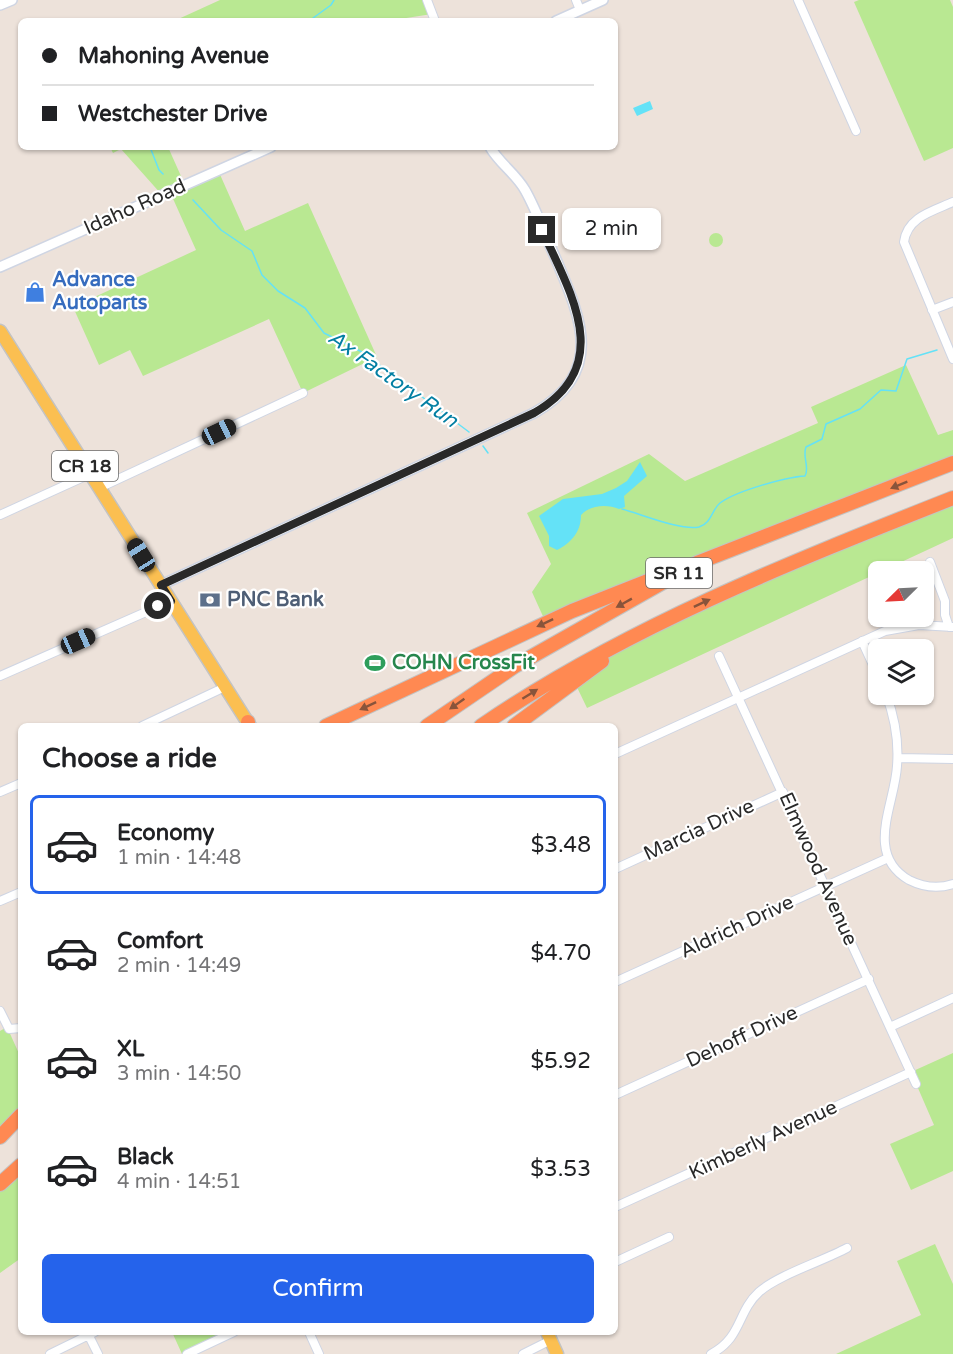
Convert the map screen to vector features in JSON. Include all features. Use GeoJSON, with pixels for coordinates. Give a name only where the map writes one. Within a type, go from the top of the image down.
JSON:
{"type":"FeatureCollection","features":[{"type":"Feature","properties":{"kind":"highway","name":"SR 11"},"geometry":{"type":"LineString","coordinates":[[432,723],[551,644],[697,563],[953,464]]}},
{"type":"Feature","properties":{"kind":"highway","name":"SR 11"},"geometry":{"type":"LineString","coordinates":[[486,723],[568,670],[733,588],[953,498]]}},
{"type":"Feature","properties":{"kind":"highway"},"geometry":{"type":"LineString","coordinates":[[332,723],[580,607],[697,563]]}},
{"type":"Feature","properties":{"kind":"highway"},"geometry":{"type":"LineString","coordinates":[[518,723],[633,638]]}},
{"type":"Feature","properties":{"kind":"highway"},"geometry":{"type":"LineString","coordinates":[[0,1137],[18,1118]]}},
{"type":"Feature","properties":{"kind":"highway"},"geometry":{"type":"LineString","coordinates":[[0,1184],[18,1168]]}},
{"type":"Feature","properties":{"kind":"main road","name":"CR 18"},"geometry":{"type":"LineString","coordinates":[[0,331],[248,723]]}},
{"type":"Feature","properties":{"kind":"main road"},"geometry":{"type":"LineString","coordinates":[[549,1336],[557,1354]]}},
{"type":"Feature","properties":{"kind":"street"},"geometry":{"type":"LineString","coordinates":[[0,5],[12,0]]}},
{"type":"Feature","properties":{"kind":"street"},"geometry":{"type":"LineString","coordinates":[[427,0],[434,18]]}},
{"type":"Feature","properties":{"kind":"street"},"geometry":{"type":"LineString","coordinates":[[576,0],[580,10]]}},
{"type":"Feature","properties":{"kind":"street"},"geometry":{"type":"LineString","coordinates":[[563,18],[603,0]]}},
{"type":"Feature","properties":{"kind":"street"},"geometry":{"type":"LineString","coordinates":[[798,0],[856,131]]}},
{"type":"Feature","properties":{"kind":"street","name":"Idaho Road"},"geometry":{"type":"LineString","coordinates":[[0,267],[264,150]]}},
{"type":"Feature","properties":{"kind":"street"},"geometry":{"type":"LineString","coordinates":[[161,585],[534,413],[555,399],[567,385],[581,351],[582,333],[579,314],[525,191],[502,166],[492,150]]}},
{"type":"Feature","properties":{"kind":"street"},"geometry":{"type":"LineString","coordinates":[[953,202],[916,219],[906,232],[906,251],[953,359]]}},
{"type":"Feature","properties":{"kind":"street"},"geometry":{"type":"LineString","coordinates":[[932,310],[953,302]]}},
{"type":"Feature","properties":{"kind":"street"},"geometry":{"type":"LineString","coordinates":[[99,488],[303,393]]}},
{"type":"Feature","properties":{"kind":"street"},"geometry":{"type":"LineString","coordinates":[[0,515],[90,474]]}},
{"type":"Feature","properties":{"kind":"street"},"geometry":{"type":"LineString","coordinates":[[618,753],[862,641],[902,626],[951,627],[945,615],[945,601],[934,572]]}},
{"type":"Feature","properties":{"kind":"street"},"geometry":{"type":"LineString","coordinates":[[0,675],[171,601]]}},
{"type":"Feature","properties":{"kind":"street"},"geometry":{"type":"LineString","coordinates":[[862,641],[868,654]]}},
{"type":"Feature","properties":{"kind":"street","name":"Elmwood Avenue"},"geometry":{"type":"LineString","coordinates":[[719,656],[740,697],[916,1084]]}},
{"type":"Feature","properties":{"kind":"street"},"geometry":{"type":"LineString","coordinates":[[148,723],[225,687]]}},
{"type":"Feature","properties":{"kind":"street"},"geometry":{"type":"LineString","coordinates":[[890,705],[895,721],[898,758],[884,830],[888,858],[898,872],[916,884],[936,887],[953,884]]}},
{"type":"Feature","properties":{"kind":"street"},"geometry":{"type":"LineString","coordinates":[[898,758],[953,759]]}},
{"type":"Feature","properties":{"kind":"street"},"geometry":{"type":"LineString","coordinates":[[0,792],[18,784]]}},
{"type":"Feature","properties":{"kind":"street","name":"Marcia Drive"},"geometry":{"type":"LineString","coordinates":[[618,868],[783,792]]}},
{"type":"Feature","properties":{"kind":"street","name":"Aldrich Drive"},"geometry":{"type":"LineString","coordinates":[[618,981],[888,858]]}},
{"type":"Feature","properties":{"kind":"street"},"geometry":{"type":"LineString","coordinates":[[0,901],[18,893]]}},
{"type":"Feature","properties":{"kind":"street","name":"Dehoff Drive"},"geometry":{"type":"LineString","coordinates":[[618,1094],[869,980]]}},
{"type":"Feature","properties":{"kind":"street"},"geometry":{"type":"LineString","coordinates":[[890,1027],[953,999]]}},
{"type":"Feature","properties":{"kind":"street"},"geometry":{"type":"LineString","coordinates":[[0,1011],[9,1029],[18,1028]]}},
{"type":"Feature","properties":{"kind":"street","name":"Kimberly Avenue"},"geometry":{"type":"LineString","coordinates":[[618,1206],[911,1072]]}},
{"type":"Feature","properties":{"kind":"street"},"geometry":{"type":"LineString","coordinates":[[618,1261],[669,1237]]}},
{"type":"Feature","properties":{"kind":"street"},"geometry":{"type":"LineString","coordinates":[[711,1354],[735,1335],[748,1306],[761,1290],[847,1248]]}},
{"type":"Feature","properties":{"kind":"street"},"geometry":{"type":"LineString","coordinates":[[50,1354],[86,1335]]}},
{"type":"Feature","properties":{"kind":"street"},"geometry":{"type":"LineString","coordinates":[[91,1335],[98,1354]]}},
{"type":"Feature","properties":{"kind":"street"},"geometry":{"type":"LineString","coordinates":[[188,1354],[228,1335]]}},
{"type":"Feature","properties":{"kind":"street"},"geometry":{"type":"LineString","coordinates":[[310,1335],[319,1354]]}},
{"type":"Feature","properties":{"kind":"street"},"geometry":{"type":"LineString","coordinates":[[523,1354],[549,1336]]}},
{"type":"Feature","properties":{"kind":"green space"},"geometry":{"type":"Polygon","coordinates":[[[220,0],[427,0],[432,14],[406,18],[181,18],[220,0]]]}},
{"type":"Feature","properties":{"kind":"green space"},"geometry":{"type":"Polygon","coordinates":[[[859,0],[950,0],[953,7],[953,148],[924,161],[854,2],[859,0]]]}},
{"type":"Feature","properties":{"kind":"green space"},"geometry":{"type":"Polygon","coordinates":[[[122,150],[169,150],[185,185],[218,170],[245,231],[308,203],[377,357],[303,393],[269,319],[143,376],[130,350],[99,365],[73,307],[196,250],[170,192],[162,195],[122,150]]]}},
{"type":"Feature","properties":{"kind":"green space"},"geometry":{"type":"Polygon","coordinates":[[[716,233],[721,235],[723,240],[721,245],[716,247],[711,245],[709,240],[711,235],[716,233]]]}},
{"type":"Feature","properties":{"kind":"green space"},"geometry":{"type":"Polygon","coordinates":[[[906,365],[938,435],[953,430],[953,463],[546,623],[532,592],[551,564],[527,513],[649,454],[685,481],[818,423],[811,407],[906,365]]]}},
{"type":"Feature","properties":{"kind":"green space"},"geometry":{"type":"Polygon","coordinates":[[[953,498],[953,538],[903,561],[868,561],[868,577],[587,708],[574,681],[633,638],[953,498]]]}},
{"type":"Feature","properties":{"kind":"green space"},"geometry":{"type":"Polygon","coordinates":[[[7,1027],[18,1051],[18,1118],[0,1137],[0,1031],[7,1027]]]}},
{"type":"Feature","properties":{"kind":"green space"},"geometry":{"type":"Polygon","coordinates":[[[953,1053],[953,1171],[911,1190],[890,1144],[934,1125],[911,1072],[953,1053]]]}},
{"type":"Feature","properties":{"kind":"green space"},"geometry":{"type":"Polygon","coordinates":[[[18,1169],[18,1260],[0,1273],[0,1184],[18,1169]]]}},
{"type":"Feature","properties":{"kind":"green space"},"geometry":{"type":"Polygon","coordinates":[[[935,1244],[953,1284],[953,1354],[836,1354],[921,1315],[897,1261],[935,1244]]]}},
{"type":"Feature","properties":{"kind":"green space"},"geometry":{"type":"Polygon","coordinates":[[[173,1335],[218,1335],[220,1338],[182,1354],[173,1335]]]}},
{"type":"Feature","properties":{"kind":"water"},"geometry":{"type":"Polygon","coordinates":[[[650,101],[653,109],[637,116],[633,108],[650,101]]]}},
{"type":"Feature","properties":{"kind":"water"},"geometry":{"type":"Polygon","coordinates":[[[640,462],[647,476],[624,496],[625,507],[619,509],[604,506],[589,509],[581,515],[577,532],[567,544],[557,550],[549,546],[549,536],[539,516],[563,499],[602,494],[616,488],[627,481],[640,462]]]}},
{"type":"Feature","properties":{"kind":"waterway","name":"Ax Factory Run"},"geometry":{"type":"LineString","coordinates":[[313,18],[331,5],[334,0]]}},
{"type":"Feature","properties":{"kind":"waterway","name":"Ax Factory Run"},"geometry":{"type":"LineString","coordinates":[[151,150],[159,170],[163,174]]}},
{"type":"Feature","properties":{"kind":"waterway","name":"Ax Factory Run"},"geometry":{"type":"LineString","coordinates":[[193,200],[221,230],[252,251],[262,275],[278,291],[305,308],[324,333],[362,352],[469,432]]}},
{"type":"Feature","properties":{"kind":"waterway","name":"Ax Factory Run"},"geometry":{"type":"LineString","coordinates":[[622,509],[682,527],[699,527],[707,522],[717,506],[727,498],[761,485],[805,476],[806,447],[822,439],[826,424],[860,409],[881,390],[896,391],[907,359],[937,350]]}},
{"type":"Feature","properties":{"kind":"waterway","name":"Ax Factory Run"},"geometry":{"type":"LineString","coordinates":[[483,446],[488,453]]}},
{"type":"Feature","properties":{"kind":"place","name":"Advance Autoparts"},"geometry":{"type":"Point","coordinates":[35,292]}},
{"type":"Feature","properties":{"kind":"place","name":"PNC Bank"},"geometry":{"type":"Point","coordinates":[210,600]}},
{"type":"Feature","properties":{"kind":"place","name":"COHN CrossFit"},"geometry":{"type":"Point","coordinates":[375,663]}},
{"type":"Feature","properties":{"kind":"route"},"geometry":{"type":"LineString","coordinates":[[158,606],[171,601],[161,585],[534,413],[555,399],[567,385],[577,367],[582,333],[577,308],[542,230]]}}]}
